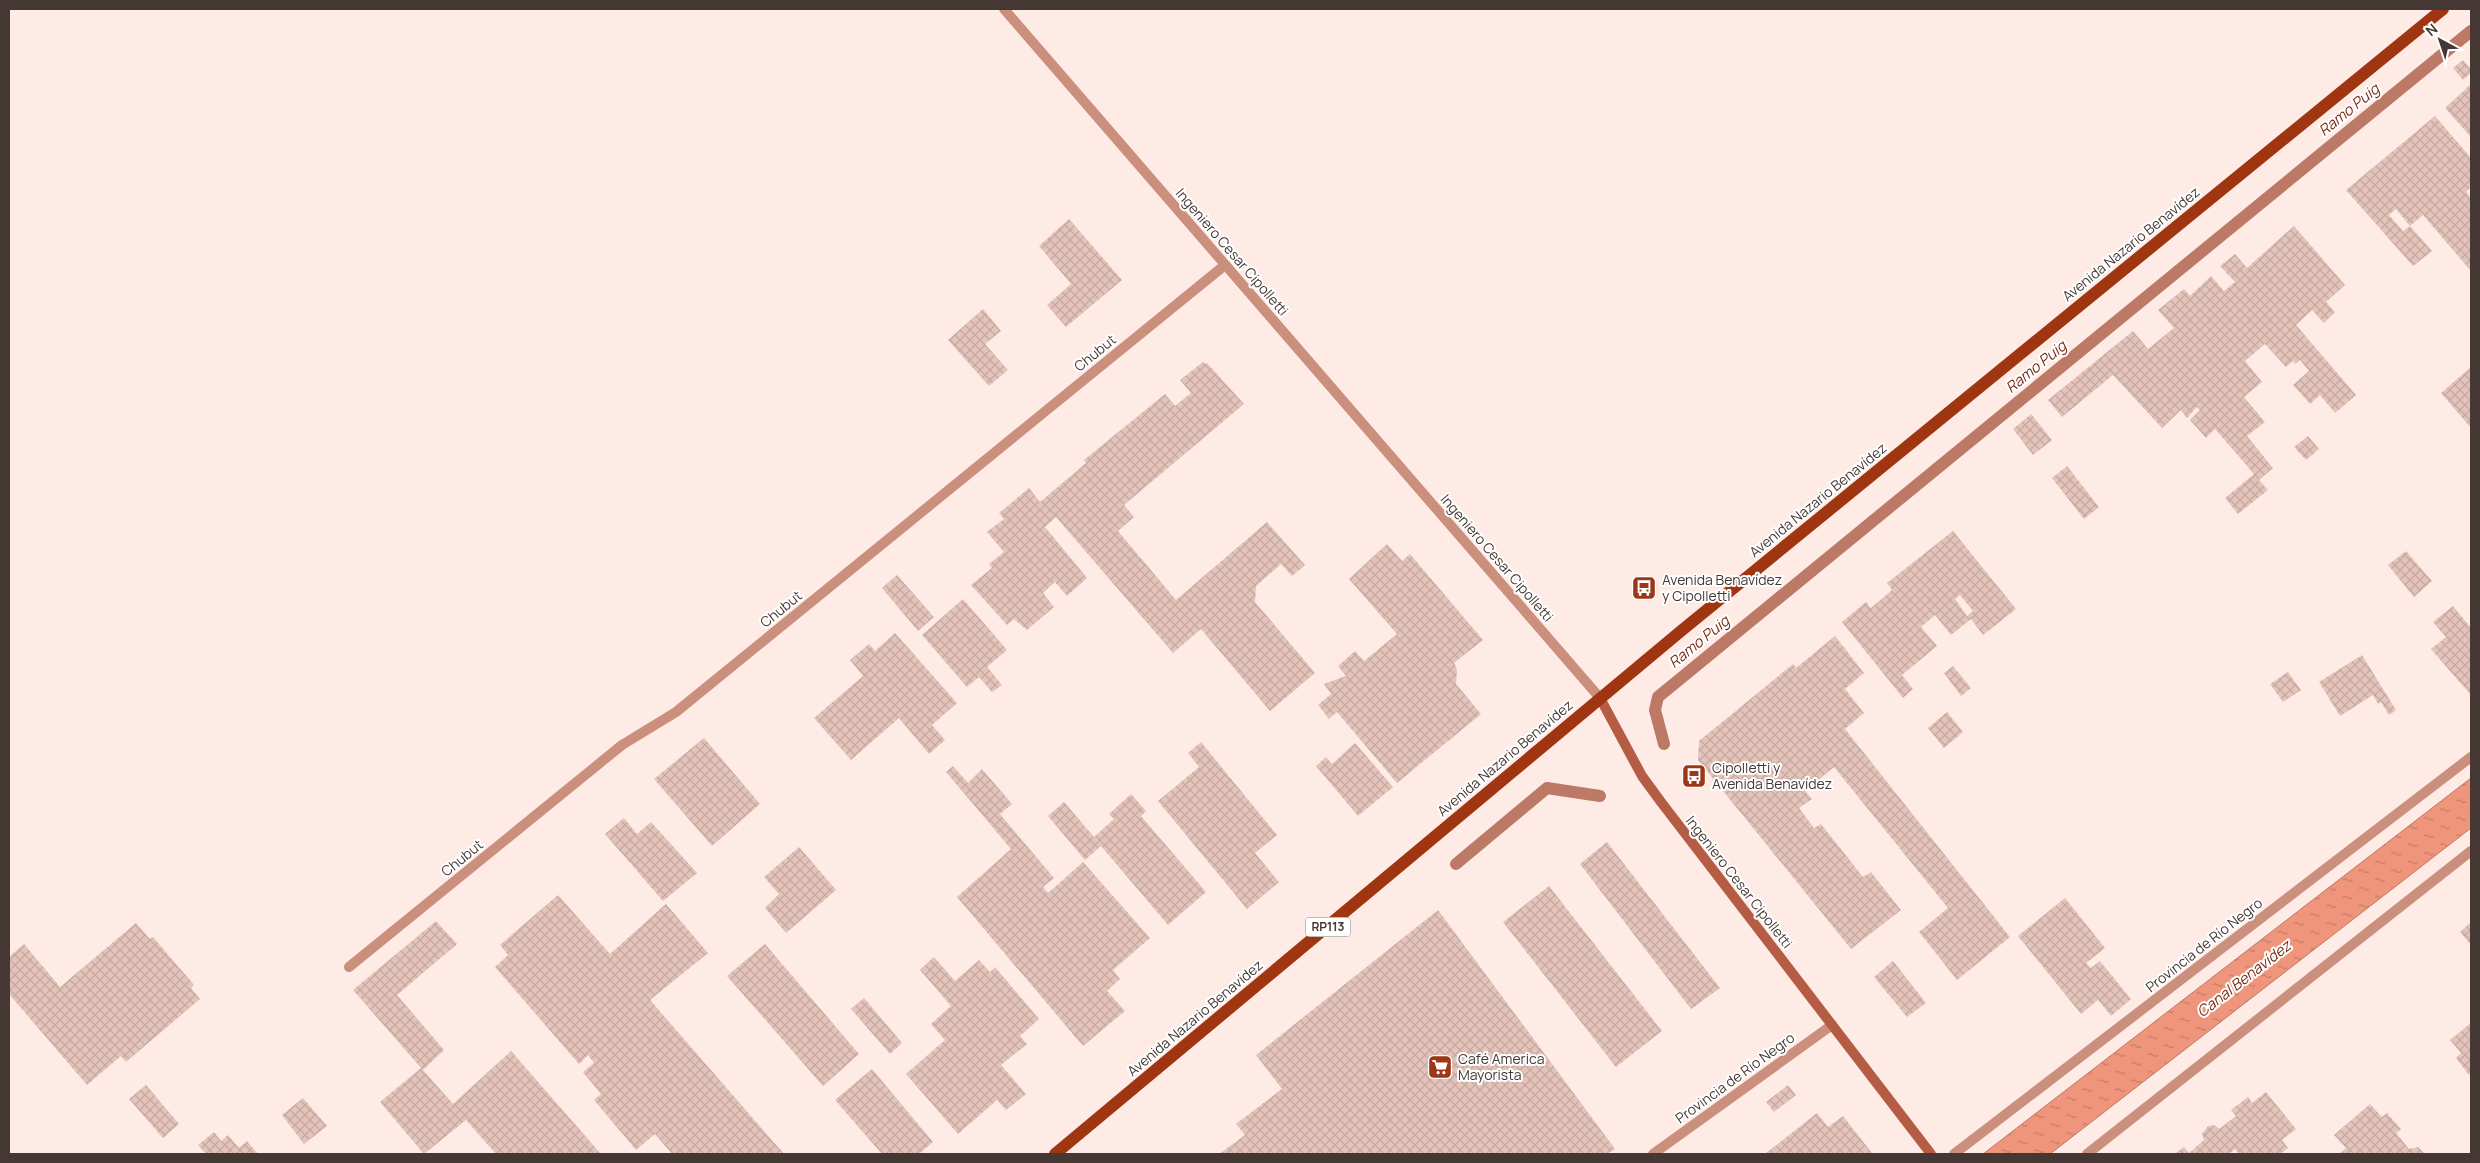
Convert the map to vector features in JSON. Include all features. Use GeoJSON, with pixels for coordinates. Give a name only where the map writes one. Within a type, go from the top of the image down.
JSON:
{"type":"FeatureCollection","features":[{"type":"Feature","properties":{"kind":"main road","name":"Avenida Nazario Benavídez"},"geometry":{"type":"LineString","coordinates":[[1055,1154],[1600,698],[2443,9]]}},
{"type":"Feature","properties":{"kind":"main road","name":"Ingeniero Cesar Cipolletti"},"geometry":{"type":"LineString","coordinates":[[1600,698],[1642,776],[1931,1154]]}},
{"type":"Feature","properties":{"kind":"street","name":"Ingeniero Cesar Cipolletti"},"geometry":{"type":"LineString","coordinates":[[1004,9],[1600,698]]}},
{"type":"Feature","properties":{"kind":"street","name":"Chubut"},"geometry":{"type":"LineString","coordinates":[[349,967],[622,744],[676,712],[1225,265]]}},
{"type":"Feature","properties":{"kind":"street","name":"Provincia de Río Negro"},"geometry":{"type":"LineString","coordinates":[[1954,1154],[2471,757]]}},
{"type":"Feature","properties":{"kind":"street"},"geometry":{"type":"LineString","coordinates":[[2087,1154],[2471,851]]}},
{"type":"Feature","properties":{"kind":"street","name":"Provincia de Río Negro"},"geometry":{"type":"LineString","coordinates":[[1654,1154],[1832,1025]]}},
{"type":"Feature","properties":{"kind":"water","name":"Canal Benavídez"},"geometry":{"type":"Polygon","coordinates":[[[2471,778],[2471,828],[2050,1154],[1983,1154],[2471,778]]]}},
{"type":"Feature","properties":{"kind":"building"},"geometry":{"type":"Polygon","coordinates":[[[2463,60],[2471,69],[2471,73],[2463,80],[2453,68],[2463,60]]]}},
{"type":"Feature","properties":{"kind":"building"},"geometry":{"type":"Polygon","coordinates":[[[2471,84],[2471,137],[2445,108],[2471,84]]]}},
{"type":"Feature","properties":{"kind":"building"},"geometry":{"type":"Polygon","coordinates":[[[2435,116],[2471,158],[2471,187],[2466,192],[2471,198],[2471,271],[2423,215],[2410,226],[2432,251],[2413,266],[2346,190],[2435,116]],[[2396,209],[2389,215],[2403,231],[2410,226],[2396,209]]]}},
{"type":"Feature","properties":{"kind":"building"},"geometry":{"type":"Polygon","coordinates":[[[1069,219],[1122,280],[1066,327],[1047,305],[1071,284],[1039,246],[1069,219]]]}},
{"type":"Feature","properties":{"kind":"building"},"geometry":{"type":"Polygon","coordinates":[[[2294,226],[2345,285],[2326,302],[2335,312],[2324,323],[2312,310],[2296,325],[2356,395],[2335,413],[2320,395],[2310,404],[2293,385],[2309,371],[2300,360],[2295,364],[2293,361],[2286,367],[2265,344],[2245,361],[2262,382],[2244,397],[2265,422],[2247,436],[2273,468],[2259,480],[2268,490],[2238,514],[2225,498],[2254,474],[2215,429],[2206,438],[2190,420],[2200,410],[2197,407],[2187,418],[2181,410],[2162,428],[2113,375],[2062,417],[2048,400],[2133,331],[2148,349],[2174,328],[2158,310],[2184,289],[2190,296],[2211,276],[2224,291],[2235,282],[2220,266],[2235,254],[2247,268],[2294,226]]]}},
{"type":"Feature","properties":{"kind":"building"},"geometry":{"type":"Polygon","coordinates":[[[983,309],[1001,331],[985,344],[1008,370],[989,386],[948,340],[983,309]]]}},
{"type":"Feature","properties":{"kind":"building"},"geometry":{"type":"Polygon","coordinates":[[[1203,362],[1207,363],[1244,404],[1124,505],[1134,517],[1118,531],[1176,600],[1267,522],[1305,565],[1292,576],[1281,564],[1256,586],[1255,602],[1315,673],[1270,711],[1201,629],[1173,653],[1056,517],[1045,527],[1087,578],[1067,596],[1055,582],[1043,593],[1054,607],[1027,630],[1014,619],[1007,625],[971,585],[992,568],[989,564],[1004,552],[987,532],[1004,519],[999,513],[1029,488],[1040,502],[1086,463],[1084,460],[1165,394],[1175,406],[1191,393],[1180,380],[1203,362]]]}},
{"type":"Feature","properties":{"kind":"building"},"geometry":{"type":"Polygon","coordinates":[[[2471,367],[2471,428],[2441,393],[2471,367]]]}},
{"type":"Feature","properties":{"kind":"building"},"geometry":{"type":"Polygon","coordinates":[[[2031,414],[2052,440],[2033,455],[2013,429],[2031,414]]]}},
{"type":"Feature","properties":{"kind":"building"},"geometry":{"type":"Polygon","coordinates":[[[2308,436],[2319,449],[2306,460],[2294,447],[2308,436]]]}},
{"type":"Feature","properties":{"kind":"building"},"geometry":{"type":"Polygon","coordinates":[[[2067,466],[2099,507],[2084,519],[2052,478],[2067,466]]]}},
{"type":"Feature","properties":{"kind":"building"},"geometry":{"type":"Polygon","coordinates":[[[1953,531],[2016,609],[1983,635],[1971,619],[1951,635],[1935,615],[1921,627],[1937,646],[1902,675],[1913,689],[1903,698],[1842,622],[1866,602],[1871,608],[1892,590],[1887,583],[1953,531]],[[1960,595],[1955,599],[1967,616],[1973,611],[1960,595]]]}},
{"type":"Feature","properties":{"kind":"building"},"geometry":{"type":"Polygon","coordinates":[[[1387,544],[1402,561],[1410,554],[1483,640],[1454,663],[1457,669],[1456,684],[1481,714],[1397,783],[1337,712],[1329,719],[1318,705],[1331,694],[1324,684],[1346,676],[1338,666],[1355,651],[1364,661],[1397,634],[1349,579],[1387,544]]]}},
{"type":"Feature","properties":{"kind":"building"},"geometry":{"type":"Polygon","coordinates":[[[2406,551],[2432,581],[2414,597],[2388,565],[2406,551]]]}},
{"type":"Feature","properties":{"kind":"building"},"geometry":{"type":"Polygon","coordinates":[[[897,575],[934,617],[918,631],[882,588],[897,575]]]}},
{"type":"Feature","properties":{"kind":"building"},"geometry":{"type":"Polygon","coordinates":[[[963,599],[1007,650],[987,667],[1002,685],[992,692],[979,677],[967,687],[922,635],[963,599]]]}},
{"type":"Feature","properties":{"kind":"building"},"geometry":{"type":"Polygon","coordinates":[[[2453,606],[2471,628],[2470,694],[2431,649],[2446,637],[2433,622],[2453,606]]]}},
{"type":"Feature","properties":{"kind":"building"},"geometry":{"type":"Polygon","coordinates":[[[895,633],[957,703],[932,725],[945,740],[929,754],[899,718],[851,760],[814,718],[863,676],[850,660],[869,644],[875,651],[895,633]]]}},
{"type":"Feature","properties":{"kind":"building"},"geometry":{"type":"Polygon","coordinates":[[[1835,636],[1864,673],[1845,689],[1864,713],[1845,729],[2010,937],[1957,980],[1919,932],[1948,908],[1834,767],[1805,791],[1812,799],[1799,808],[1814,828],[1821,824],[1863,877],[1871,872],[1901,910],[1851,949],[1698,760],[1699,741],[1793,664],[1796,668],[1835,636]]]}},
{"type":"Feature","properties":{"kind":"building"},"geometry":{"type":"Polygon","coordinates":[[[2362,655],[2396,710],[2389,715],[2381,702],[2378,704],[2373,695],[2340,716],[2319,682],[2362,655]]]}},
{"type":"Feature","properties":{"kind":"building"},"geometry":{"type":"Polygon","coordinates":[[[1953,666],[1971,688],[1961,696],[1944,673],[1953,666]]]}},
{"type":"Feature","properties":{"kind":"building"},"geometry":{"type":"Polygon","coordinates":[[[2288,672],[2301,690],[2283,702],[2270,684],[2288,672]]]}},
{"type":"Feature","properties":{"kind":"building"},"geometry":{"type":"Polygon","coordinates":[[[1947,712],[1963,732],[1944,748],[1928,728],[1947,712]]]}},
{"type":"Feature","properties":{"kind":"building"},"geometry":{"type":"Polygon","coordinates":[[[704,738],[760,804],[712,846],[654,779],[704,738]]]}},
{"type":"Feature","properties":{"kind":"building"},"geometry":{"type":"Polygon","coordinates":[[[1201,742],[1277,835],[1255,853],[1279,882],[1247,909],[1158,801],[1199,767],[1188,753],[1201,742]]]}},
{"type":"Feature","properties":{"kind":"building"},"geometry":{"type":"Polygon","coordinates":[[[1355,743],[1393,787],[1358,816],[1316,766],[1326,757],[1332,764],[1355,743]]]}},
{"type":"Feature","properties":{"kind":"building"},"geometry":{"type":"Polygon","coordinates":[[[953,766],[968,783],[982,769],[1012,804],[1000,814],[1054,878],[1043,887],[1048,893],[1083,862],[1150,938],[1113,970],[1120,979],[1107,991],[1125,1011],[1083,1046],[957,897],[1011,849],[946,772],[953,766]]]}},
{"type":"Feature","properties":{"kind":"building"},"geometry":{"type":"Polygon","coordinates":[[[1131,794],[1146,811],[1141,816],[1206,892],[1168,925],[1101,846],[1085,860],[1048,816],[1064,802],[1094,837],[1114,819],[1109,814],[1131,794]]]}},
{"type":"Feature","properties":{"kind":"building"},"geometry":{"type":"Polygon","coordinates":[[[624,818],[637,834],[651,822],[697,873],[663,901],[605,834],[624,818]]]}},
{"type":"Feature","properties":{"kind":"building"},"geometry":{"type":"Polygon","coordinates":[[[1607,842],[1720,988],[1691,1009],[1580,864],[1607,842]]]}},
{"type":"Feature","properties":{"kind":"building"},"geometry":{"type":"Polygon","coordinates":[[[799,847],[836,890],[786,933],[765,908],[779,894],[764,877],[799,847]]]}},
{"type":"Feature","properties":{"kind":"building"},"geometry":{"type":"Polygon","coordinates":[[[1549,886],[1662,1031],[1616,1067],[1503,922],[1549,886]]]}},
{"type":"Feature","properties":{"kind":"building"},"geometry":{"type":"Polygon","coordinates":[[[558,895],[610,954],[666,904],[708,953],[650,1000],[784,1154],[672,1154],[655,1134],[636,1150],[594,1100],[601,1094],[583,1072],[594,1063],[588,1055],[579,1064],[495,967],[508,955],[500,945],[558,895]]]}},
{"type":"Feature","properties":{"kind":"building"},"geometry":{"type":"Polygon","coordinates":[[[2065,898],[2105,948],[2086,963],[2091,968],[2100,961],[2131,999],[2111,1016],[2098,1000],[2081,1014],[2018,936],[2065,898]]]}},
{"type":"Feature","properties":{"kind":"building"},"geometry":{"type":"Polygon","coordinates":[[[1438,910],[1615,1149],[1607,1154],[1219,1154],[1245,1135],[1236,1124],[1282,1089],[1256,1055],[1438,910]]]}},
{"type":"Feature","properties":{"kind":"building"},"geometry":{"type":"Polygon","coordinates":[[[436,921],[457,944],[397,995],[444,1050],[423,1070],[453,1104],[511,1051],[601,1154],[496,1154],[466,1120],[424,1154],[380,1102],[421,1068],[353,990],[436,921]]]}},
{"type":"Feature","properties":{"kind":"building"},"geometry":{"type":"Polygon","coordinates":[[[2471,922],[2471,945],[2460,932],[2471,922]]]}},
{"type":"Feature","properties":{"kind":"building"},"geometry":{"type":"Polygon","coordinates":[[[136,923],[150,939],[153,937],[194,985],[191,988],[200,999],[126,1062],[121,1056],[87,1085],[9,994],[9,957],[24,944],[60,987],[136,923]]]}},
{"type":"Feature","properties":{"kind":"building"},"geometry":{"type":"Polygon","coordinates":[[[765,944],[859,1054],[823,1086],[727,976],[765,944]]]}},
{"type":"Feature","properties":{"kind":"building"},"geometry":{"type":"Polygon","coordinates":[[[934,957],[955,981],[979,960],[990,972],[995,967],[1039,1019],[1020,1036],[1027,1044],[1001,1065],[1026,1094],[1006,1110],[997,1100],[958,1134],[906,1074],[945,1040],[931,1024],[951,1006],[920,970],[934,957]]]}},
{"type":"Feature","properties":{"kind":"building"},"geometry":{"type":"Polygon","coordinates":[[[1893,961],[1926,1003],[1907,1017],[1874,977],[1893,961]]]}},
{"type":"Feature","properties":{"kind":"building"},"geometry":{"type":"Polygon","coordinates":[[[864,998],[902,1043],[890,1054],[851,1009],[864,998]]]}},
{"type":"Feature","properties":{"kind":"building"},"geometry":{"type":"Polygon","coordinates":[[[2471,1023],[2471,1073],[2469,1075],[2456,1058],[2461,1053],[2450,1040],[2471,1023]]]}},
{"type":"Feature","properties":{"kind":"building"},"geometry":{"type":"Polygon","coordinates":[[[872,1069],[933,1142],[919,1154],[882,1154],[835,1100],[872,1069]]]}},
{"type":"Feature","properties":{"kind":"building"},"geometry":{"type":"Polygon","coordinates":[[[146,1085],[179,1124],[163,1138],[129,1099],[146,1085]]]}},
{"type":"Feature","properties":{"kind":"building"},"geometry":{"type":"Polygon","coordinates":[[[1788,1085],[1796,1095],[1774,1112],[1766,1102],[1788,1085]]]}},
{"type":"Feature","properties":{"kind":"building"},"geometry":{"type":"Polygon","coordinates":[[[2266,1092],[2296,1129],[2282,1140],[2288,1148],[2280,1154],[2239,1154],[2235,1149],[2229,1154],[2175,1154],[2184,1147],[2189,1153],[2204,1140],[2202,1134],[2208,1126],[2214,1125],[2219,1129],[2236,1116],[2231,1110],[2248,1097],[2252,1103],[2266,1092]]]}},
{"type":"Feature","properties":{"kind":"building"},"geometry":{"type":"Polygon","coordinates":[[[303,1098],[327,1126],[304,1144],[282,1115],[303,1098]]]}},
{"type":"Feature","properties":{"kind":"building"},"geometry":{"type":"Polygon","coordinates":[[[2370,1104],[2382,1117],[2387,1113],[2401,1129],[2396,1133],[2409,1149],[2418,1147],[2425,1154],[2339,1154],[2346,1148],[2334,1135],[2370,1104]]]}},
{"type":"Feature","properties":{"kind":"building"},"geometry":{"type":"Polygon","coordinates":[[[1817,1113],[1828,1127],[1843,1116],[1872,1153],[1765,1154],[1817,1113]]]}},
{"type":"Feature","properties":{"kind":"building"},"geometry":{"type":"Polygon","coordinates":[[[214,1132],[221,1141],[228,1135],[239,1148],[247,1141],[258,1154],[206,1154],[198,1145],[214,1132]]]}},
{"type":"Feature","properties":{"kind":"waterway","name":"Ramo Puig"},"geometry":{"type":"LineString","coordinates":[[1664,744],[1655,710],[1658,697],[2471,31]]}},
{"type":"Feature","properties":{"kind":"waterway","name":"Ramo Puig"},"geometry":{"type":"LineString","coordinates":[[1456,864],[1547,788],[1600,796]]}},
{"type":"Feature","properties":{"kind":"place","name":"Avenida Benavídez y Cipolletti"},"geometry":{"type":"Point","coordinates":[1644,588]}},
{"type":"Feature","properties":{"kind":"place","name":"Cipolletti y Avenida Benavídez"},"geometry":{"type":"Point","coordinates":[1694,776]}},
{"type":"Feature","properties":{"kind":"place","name":"Café America Mayorista"},"geometry":{"type":"Point","coordinates":[1440,1067]}}]}
